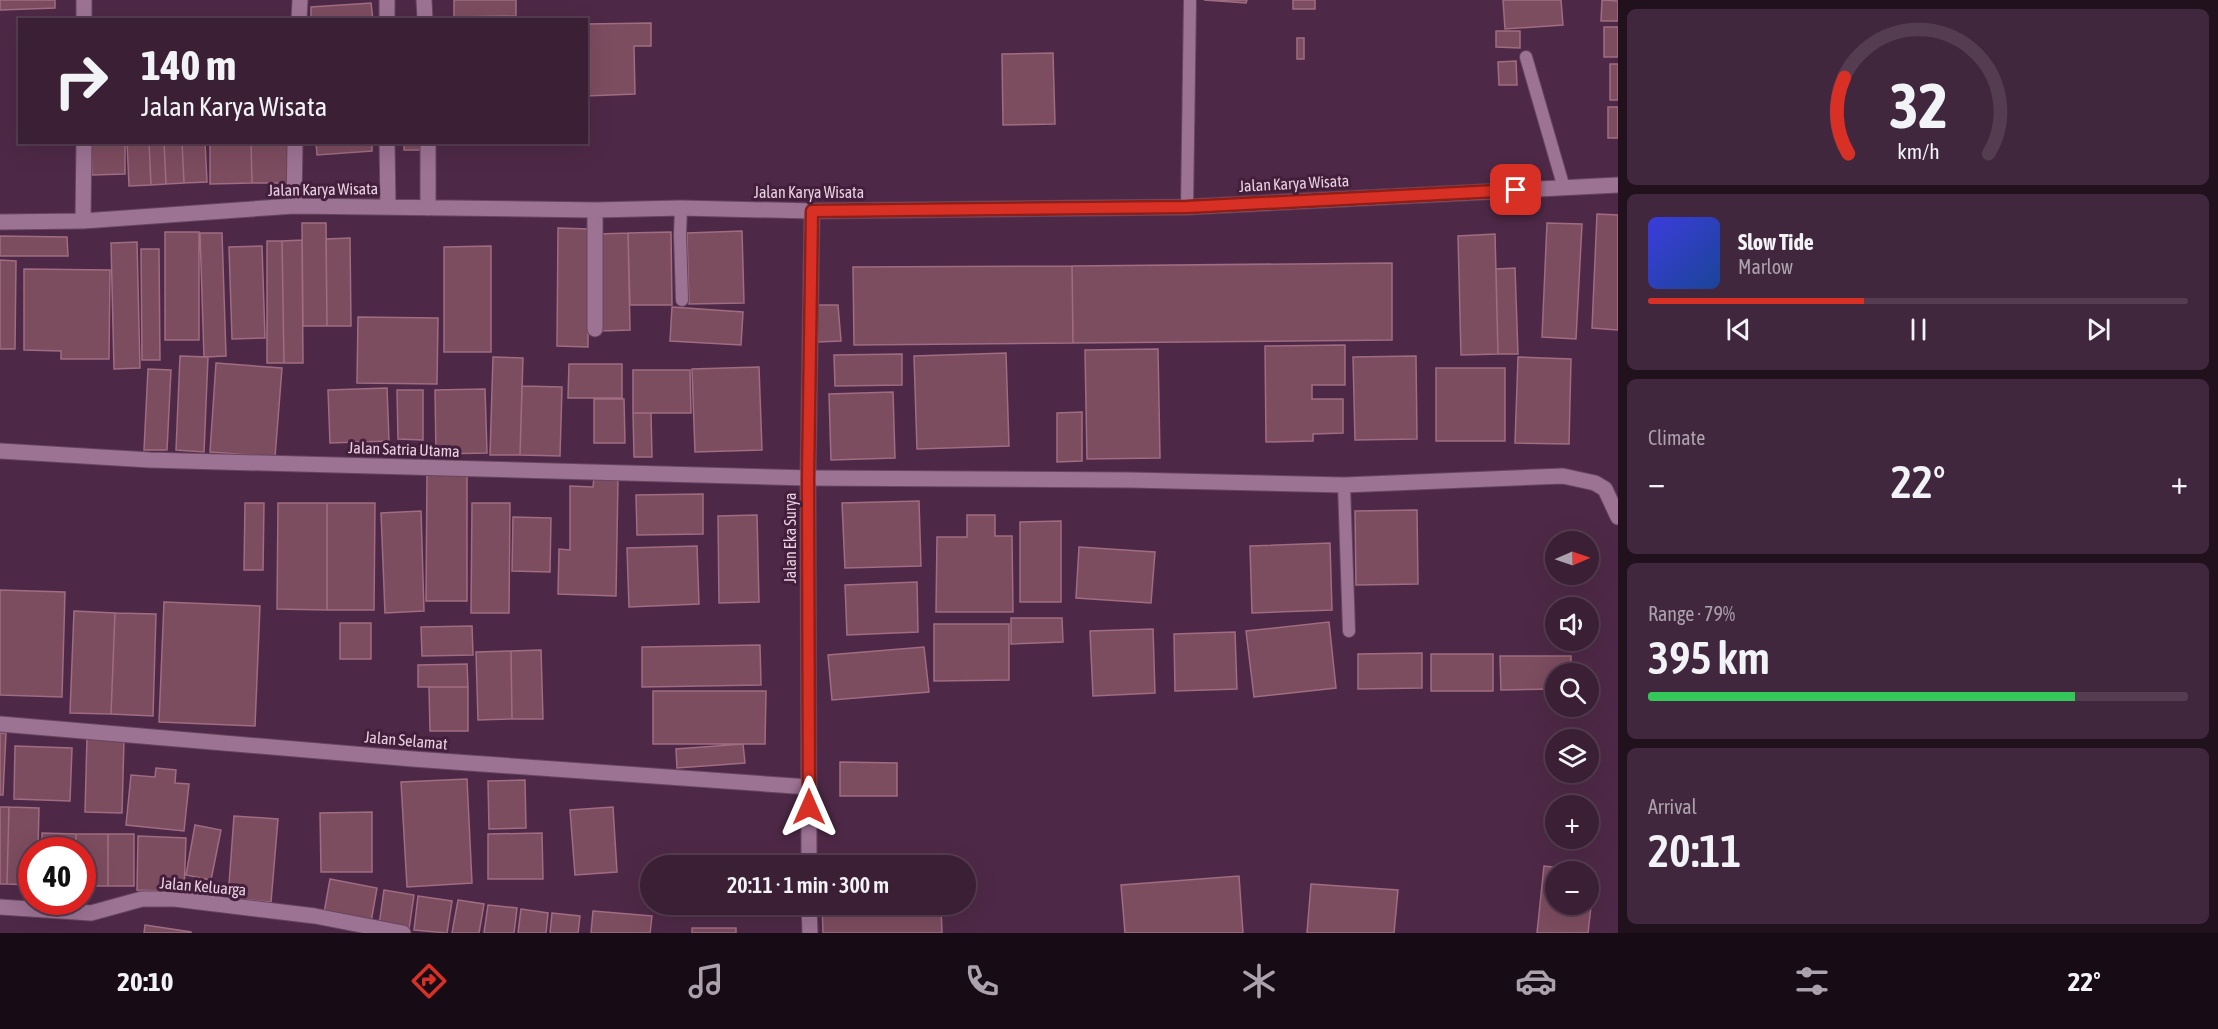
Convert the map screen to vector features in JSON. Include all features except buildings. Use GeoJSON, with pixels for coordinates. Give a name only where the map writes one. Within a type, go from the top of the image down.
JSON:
{"type":"FeatureCollection","features":[{"type":"Feature","properties":{"kind":"street"},"geometry":{"type":"LineString","coordinates":[[84,0],[84,18]]}},
{"type":"Feature","properties":{"kind":"street"},"geometry":{"type":"LineString","coordinates":[[299,18],[300,0]]}},
{"type":"Feature","properties":{"kind":"street"},"geometry":{"type":"LineString","coordinates":[[387,0],[387,18]]}},
{"type":"Feature","properties":{"kind":"street"},"geometry":{"type":"LineString","coordinates":[[424,0],[425,18]]}},
{"type":"Feature","properties":{"kind":"street"},"geometry":{"type":"LineString","coordinates":[[83,221],[84,144]]}},
{"type":"Feature","properties":{"kind":"street"},"geometry":{"type":"LineString","coordinates":[[294,206],[296,144]]}},
{"type":"Feature","properties":{"kind":"street"},"geometry":{"type":"LineString","coordinates":[[387,144],[388,206]]}},
{"type":"Feature","properties":{"kind":"street"},"geometry":{"type":"LineString","coordinates":[[428,144],[428,208]]}},
{"type":"Feature","properties":{"kind":"street","name":"Jalan Karya Wisata"},"geometry":{"type":"LineString","coordinates":[[0,222],[83,221],[294,206],[812,211],[1187,207],[1618,185]]}},
{"type":"Feature","properties":{"kind":"street"},"geometry":{"type":"LineString","coordinates":[[595,210],[595,329]]}},
{"type":"Feature","properties":{"kind":"street","name":"Jalan Eka Surya"},"geometry":{"type":"LineString","coordinates":[[809,855],[808,478],[812,211]]}},
{"type":"Feature","properties":{"kind":"street","name":"Jalan Satria Utama"},"geometry":{"type":"LineString","coordinates":[[0,452],[150,460],[808,478],[1130,480],[1344,485],[1563,476],[1595,483],[1605,489],[1618,517]]}},
{"type":"Feature","properties":{"kind":"street","name":"Jalan Selamat"},"geometry":{"type":"LineString","coordinates":[[0,724],[413,759],[809,787]]}},
{"type":"Feature","properties":{"kind":"street","name":"Jalan Keluarga"},"geometry":{"type":"LineString","coordinates":[[0,907],[91,913],[142,899],[175,899],[315,916],[403,933]]}},
{"type":"Feature","properties":{"kind":"street"},"geometry":{"type":"LineString","coordinates":[[809,915],[810,933]]}},
{"type":"Feature","properties":{"kind":"lane"},"geometry":{"type":"LineString","coordinates":[[1187,207],[1190,0]]}},
{"type":"Feature","properties":{"kind":"lane"},"geometry":{"type":"LineString","coordinates":[[1526,57],[1564,188]]}},
{"type":"Feature","properties":{"kind":"lane"},"geometry":{"type":"LineString","coordinates":[[681,208],[682,300]]}},
{"type":"Feature","properties":{"kind":"lane"},"geometry":{"type":"LineString","coordinates":[[1344,485],[1349,631]]}},
{"type":"Feature","properties":{"kind":"route"},"geometry":{"type":"LineString","coordinates":[[809,807],[808,478],[812,211],[1187,207],[1516,190]]}}]}
